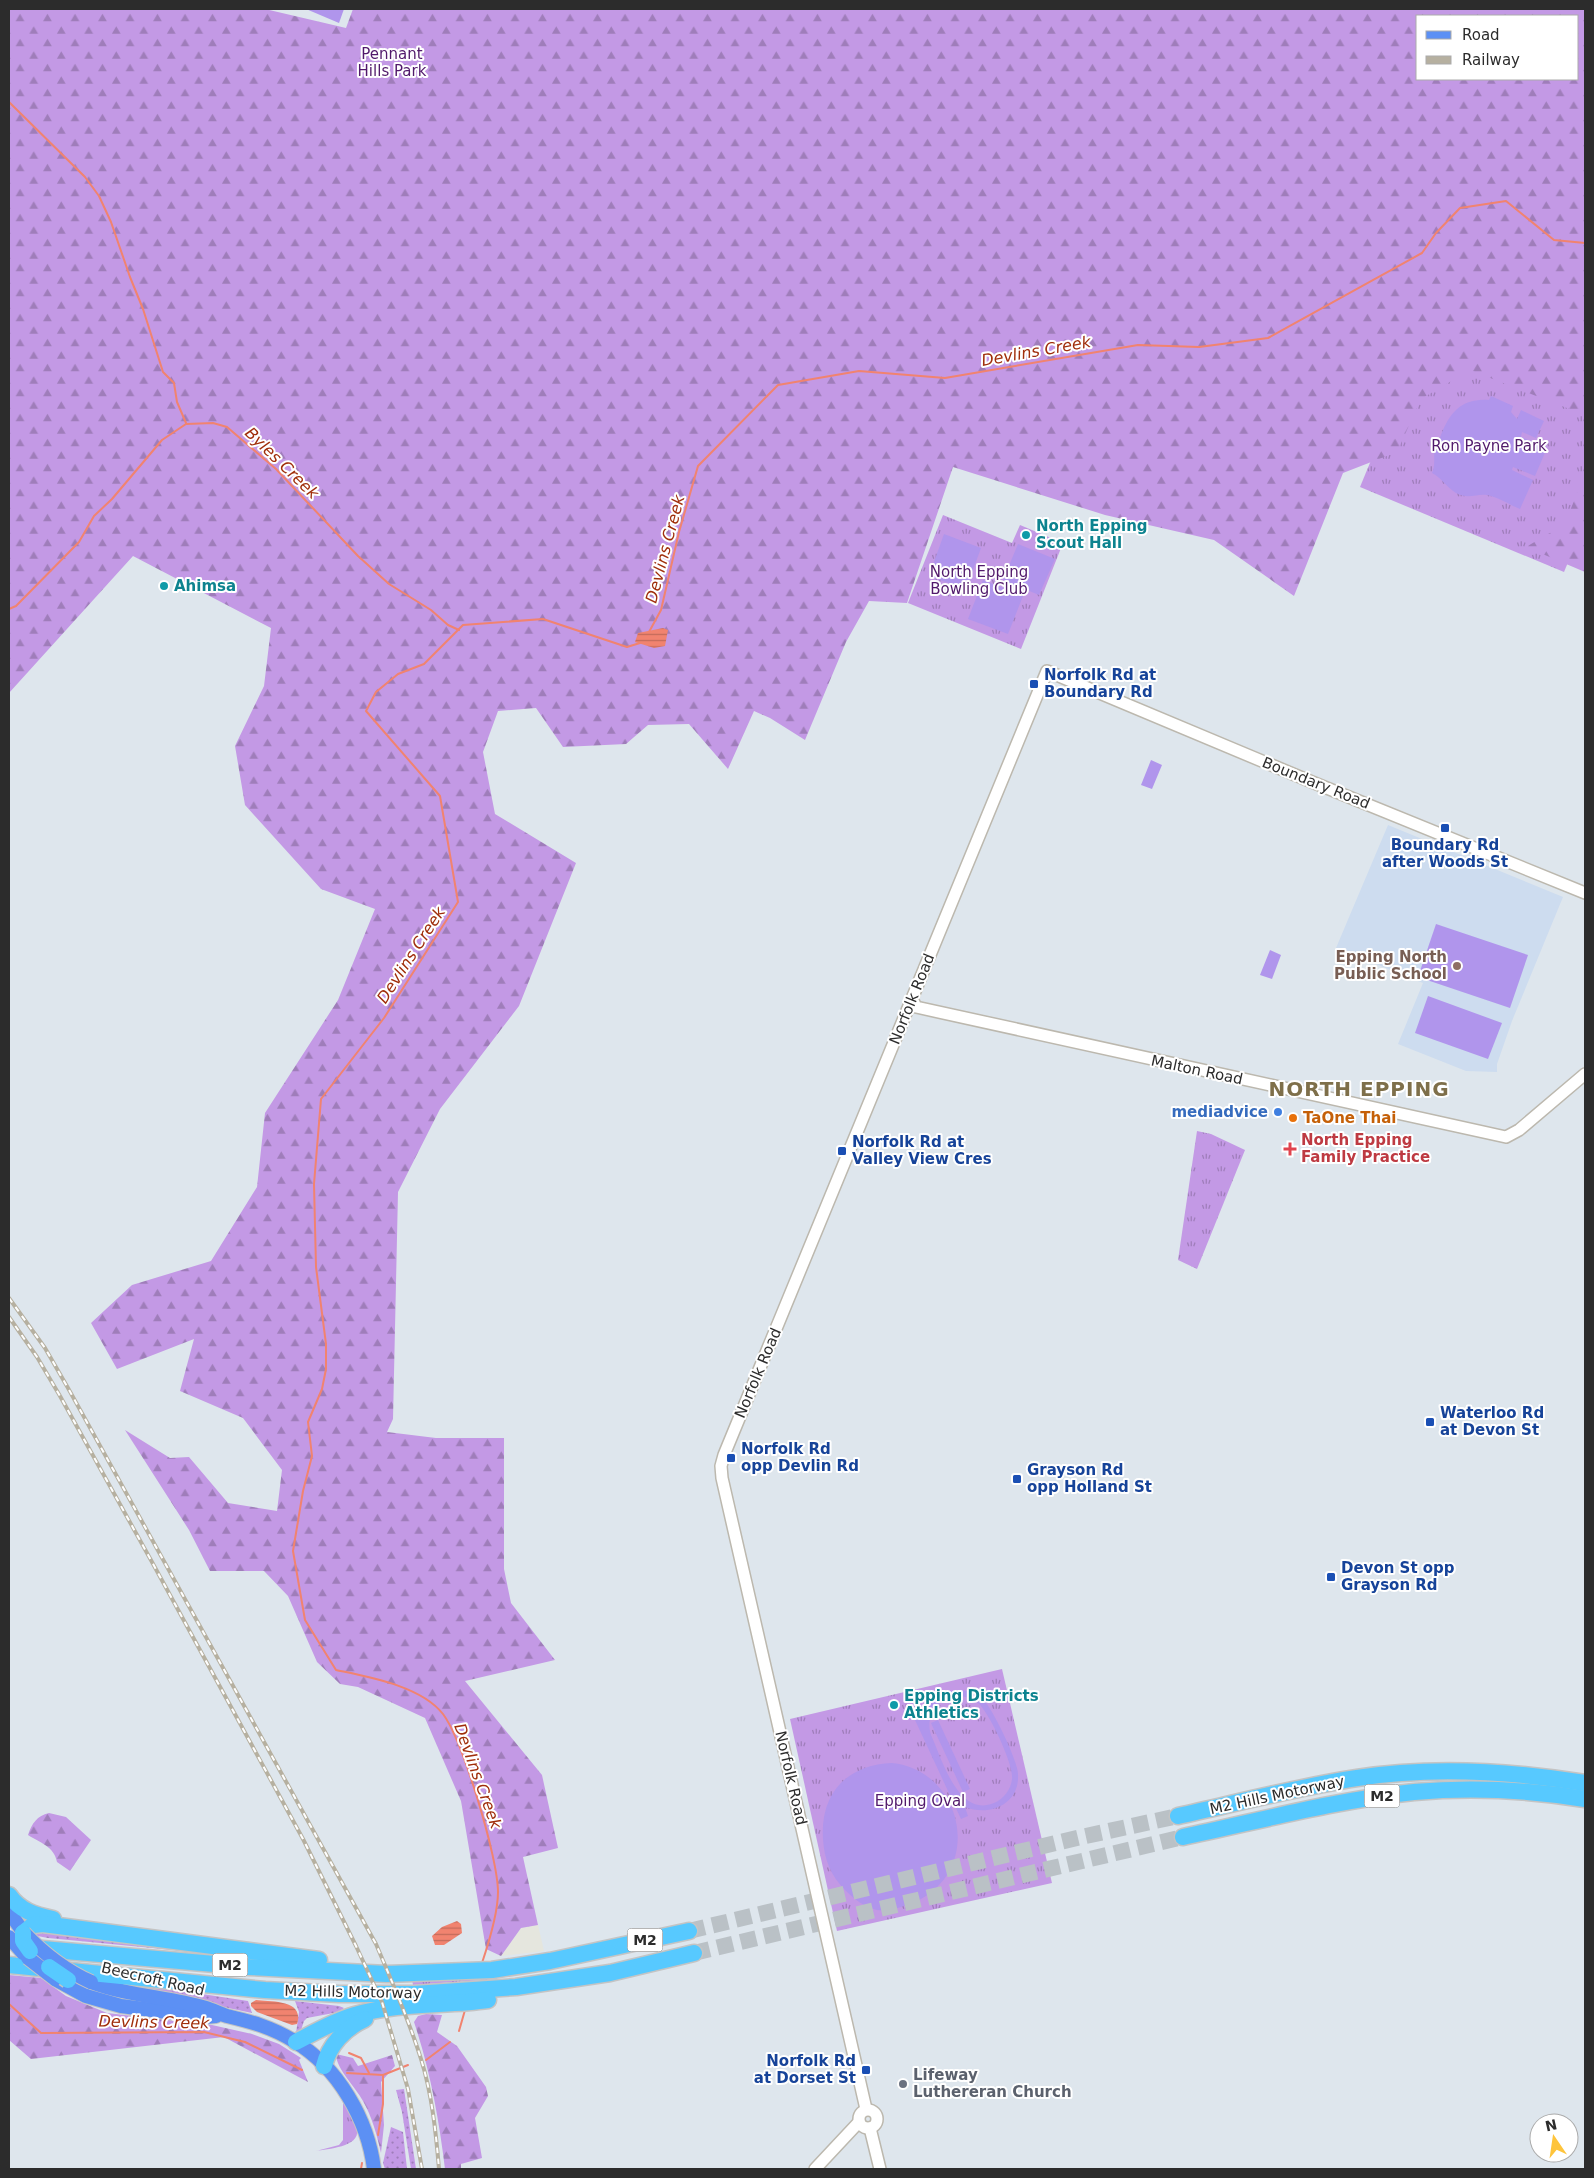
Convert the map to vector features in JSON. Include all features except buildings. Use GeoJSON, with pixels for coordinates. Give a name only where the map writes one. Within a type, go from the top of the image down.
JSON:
{"type":"FeatureCollection","features":[{"type":"Feature","properties":{"kind":"highway","name":"M2 Hills Motorway"},"geometry":{"type":"LineString","coordinates":[[1178,1816],[1315,1785],[1398,1773],[1481,1772],[1585,1783]]}},
{"type":"Feature","properties":{"kind":"highway","name":"M2 Hills Motorway"},"geometry":{"type":"LineString","coordinates":[[1183,1837],[1338,1804],[1416,1792],[1498,1791],[1585,1799]]}},
{"type":"Feature","properties":{"kind":"highway","name":"M2"},"geometry":{"type":"LineString","coordinates":[[9,1895],[15,1903],[27,1912],[135,1935]]}},
{"type":"Feature","properties":{"kind":"highway","name":"M2"},"geometry":{"type":"LineString","coordinates":[[20,1933],[33,1925],[43,1924],[135,1935],[219,1948],[358,1964],[387,1974]]}},
{"type":"Feature","properties":{"kind":"highway","name":"M2 Hills Motorway"},"geometry":{"type":"LineString","coordinates":[[9,1946],[249,1967],[387,1974],[492,1970],[550,1961],[689,1931]]}},
{"type":"Feature","properties":{"kind":"highway"},"geometry":{"type":"LineString","coordinates":[[20,1933],[30,1951],[66,1983]]}},
{"type":"Feature","properties":{"kind":"highway","name":"M2 Hills Motorway"},"geometry":{"type":"LineString","coordinates":[[9,1965],[318,1993],[445,1999],[572,1985],[610,1973],[694,1953]]}},
{"type":"Feature","properties":{"kind":"highway"},"geometry":{"type":"LineString","coordinates":[[296,2042],[326,2026],[355,2015],[445,1999]]}},
{"type":"Feature","properties":{"kind":"highway"},"geometry":{"type":"LineString","coordinates":[[324,2066],[328,2052],[350,2027],[390,2008]]}},
{"type":"Feature","properties":{"kind":"main road","name":"Beecroft Road"},"geometry":{"type":"LineString","coordinates":[[9,1912],[20,1933],[61,1966],[91,1982],[115,1990],[206,2008],[227,2016],[262,2025],[296,2042],[324,2066],[347,2095],[370,2147],[374,2169]]}},
{"type":"Feature","properties":{"kind":"main road","name":"Beecroft Road"},"geometry":{"type":"LineString","coordinates":[[66,1983],[99,2000],[121,2006],[205,2017],[227,2016]]}},
{"type":"Feature","properties":{"kind":"street","name":"Boundary Road"},"geometry":{"type":"LineString","coordinates":[[1047,671],[1312,782],[1585,893]]}},
{"type":"Feature","properties":{"kind":"street","name":"Norfolk Road"},"geometry":{"type":"LineString","coordinates":[[866,2109],[721,1471],[724,1455],[1047,671]]}},
{"type":"Feature","properties":{"kind":"street","name":"Malton Road"},"geometry":{"type":"LineString","coordinates":[[912,999],[916,1007],[1506,1137],[1518,1130],[1585,1074]]}},
{"type":"Feature","properties":{"kind":"street"},"geometry":{"type":"LineString","coordinates":[[815,2169],[859,2122],[859,2114],[866,2109],[874,2112],[877,2117],[875,2124],[870,2128],[865,2128],[859,2122]]}},
{"type":"Feature","properties":{"kind":"street"},"geometry":{"type":"LineString","coordinates":[[870,2128],[880,2169]]}},
{"type":"Feature","properties":{"kind":"shaded area"},"geometry":{"type":"Polygon","coordinates":[[[663,628],[668,630],[665,646],[654,648],[635,642],[638,633],[663,628]]]}},
{"type":"Feature","properties":{"kind":"shaded area","name":"Epping North Public School"},"geometry":{"type":"Polygon","coordinates":[[[1388,825],[1563,897],[1512,1021],[1497,1064],[1497,1072],[1466,1071],[1398,1044],[1423,983],[1336,948],[1388,825]]]}},
{"type":"Feature","properties":{"kind":"shaded area"},"geometry":{"type":"Polygon","coordinates":[[[457,1921],[461,1924],[462,1933],[444,1945],[435,1945],[432,1936],[442,1927],[457,1921]]]}},
{"type":"Feature","properties":{"kind":"shaded area"},"geometry":{"type":"Polygon","coordinates":[[[538,1925],[544,1951],[501,1956],[521,1928],[538,1925]]]}},
{"type":"Feature","properties":{"kind":"shaded area"},"geometry":{"type":"Polygon","coordinates":[[[256,2000],[285,2003],[291,2006],[296,2010],[298,2016],[297,2024],[292,2025],[257,2012],[251,2006],[251,2003],[256,2000]]]}},
{"type":"Feature","properties":{"kind":"green space","name":"Pennant Hills Park"},"geometry":{"type":"Polygon","coordinates":[[[9,9],[265,9],[346,28],[353,9],[1585,9],[1585,415],[1470,370],[1421,399],[1397,452],[1343,473],[1294,596],[1214,540],[1105,515],[953,467],[907,603],[869,601],[846,642],[805,740],[770,718],[754,711],[728,769],[689,724],[648,725],[626,744],[563,747],[536,708],[498,711],[483,752],[495,814],[576,863],[519,1006],[440,1109],[398,1192],[393,1419],[387,1432],[436,1438],[504,1438],[504,1569],[511,1603],[555,1660],[465,1681],[542,1775],[558,1848],[523,1857],[538,1925],[521,1928],[501,1956],[486,1949],[461,1801],[425,1718],[358,1687],[340,1684],[317,1662],[288,1596],[264,1571],[210,1571],[189,1530],[125,1430],[170,1458],[189,1457],[228,1503],[277,1511],[282,1470],[243,1418],[180,1391],[194,1339],[117,1369],[91,1323],[132,1285],[211,1261],[257,1187],[265,1113],[338,1000],[375,909],[321,889],[245,805],[235,746],[264,686],[271,628],[133,556],[9,693],[9,9]]]}},
{"type":"Feature","properties":{"kind":"green space"},"geometry":{"type":"Polygon","coordinates":[[[306,9],[344,9],[339,23],[306,9]]]}},
{"type":"Feature","properties":{"kind":"green space","name":"Ron Payne Park"},"geometry":{"type":"Polygon","coordinates":[[[1426,327],[1585,392],[1585,521],[1564,572],[1360,487],[1426,327]]]}},
{"type":"Feature","properties":{"kind":"green space"},"geometry":{"type":"Polygon","coordinates":[[[1491,396],[1513,406],[1511,412],[1517,419],[1521,410],[1544,421],[1536,438],[1522,432],[1521,437],[1547,448],[1535,476],[1513,467],[1512,470],[1533,480],[1520,509],[1487,495],[1460,495],[1432,473],[1436,446],[1453,413],[1464,404],[1471,401],[1489,400],[1491,396]]]}},
{"type":"Feature","properties":{"kind":"green space"},"geometry":{"type":"Polygon","coordinates":[[[1585,472],[1585,572],[1526,547],[1565,524],[1585,472]]]}},
{"type":"Feature","properties":{"kind":"green space","name":"North Epping Bowling Club"},"geometry":{"type":"Polygon","coordinates":[[[943,515],[1012,543],[1020,525],[1063,543],[1021,649],[908,603],[943,515]]]}},
{"type":"Feature","properties":{"kind":"green space"},"geometry":{"type":"Polygon","coordinates":[[[944,534],[981,548],[966,589],[929,576],[944,534]]]}},
{"type":"Feature","properties":{"kind":"green space"},"geometry":{"type":"Polygon","coordinates":[[[1018,544],[1055,559],[1039,595],[1003,580],[1018,544]]]}},
{"type":"Feature","properties":{"kind":"green space"},"geometry":{"type":"Polygon","coordinates":[[[983,580],[1023,596],[1008,634],[968,619],[983,580]]]}},
{"type":"Feature","properties":{"kind":"green space"},"geometry":{"type":"Polygon","coordinates":[[[1151,760],[1162,765],[1152,789],[1141,785],[1151,760]]]}},
{"type":"Feature","properties":{"kind":"green space"},"geometry":{"type":"Polygon","coordinates":[[[1436,924],[1528,955],[1510,1008],[1418,977],[1436,924]]]}},
{"type":"Feature","properties":{"kind":"green space"},"geometry":{"type":"Polygon","coordinates":[[[1270,950],[1281,955],[1272,979],[1260,975],[1270,950]]]}},
{"type":"Feature","properties":{"kind":"green space"},"geometry":{"type":"Polygon","coordinates":[[[1428,996],[1502,1023],[1488,1059],[1415,1033],[1428,996]]]}},
{"type":"Feature","properties":{"kind":"green space"},"geometry":{"type":"Polygon","coordinates":[[[1197,1131],[1211,1134],[1245,1150],[1197,1269],[1178,1260],[1197,1131]]]}},
{"type":"Feature","properties":{"kind":"green space","name":"Epping Oval"},"geometry":{"type":"Polygon","coordinates":[[[1002,1669],[1052,1883],[837,1931],[790,1719],[1002,1669]]]}},
{"type":"Feature","properties":{"kind":"green space"},"geometry":{"type":"Polygon","coordinates":[[[954,1690],[964,1690],[975,1694],[986,1703],[1009,1747],[1018,1774],[1014,1793],[1009,1800],[993,1809],[975,1810],[965,1807],[968,1816],[961,1819],[915,1720],[924,1718],[929,1706],[938,1697],[954,1690]],[[957,1696],[944,1701],[934,1710],[930,1721],[931,1735],[946,1771],[961,1794],[971,1802],[981,1805],[994,1803],[1004,1796],[1010,1786],[1012,1772],[1009,1762],[1000,1739],[983,1708],[973,1700],[957,1696]]]}},
{"type":"Feature","properties":{"kind":"green space"},"geometry":{"type":"Polygon","coordinates":[[[938,1720],[970,1789],[963,1792],[931,1723],[938,1720]]]}},
{"type":"Feature","properties":{"kind":"green space"},"geometry":{"type":"Polygon","coordinates":[[[892,1763],[917,1770],[937,1784],[950,1804],[957,1826],[957,1849],[949,1871],[934,1890],[910,1904],[894,1909],[881,1910],[872,1909],[860,1902],[845,1890],[836,1879],[829,1867],[825,1853],[823,1823],[831,1796],[849,1776],[861,1769],[892,1763]]]}},
{"type":"Feature","properties":{"kind":"green space"},"geometry":{"type":"Polygon","coordinates":[[[49,1813],[66,1817],[91,1840],[70,1871],[57,1862],[50,1849],[28,1835],[36,1821],[41,1816],[49,1813]]]}},
{"type":"Feature","properties":{"kind":"green space"},"geometry":{"type":"Polygon","coordinates":[[[35,1930],[197,1950],[194,1952],[48,1938],[32,1935],[35,1930]]]}},
{"type":"Feature","properties":{"kind":"green space"},"geometry":{"type":"Polygon","coordinates":[[[9,1975],[41,1978],[66,1996],[107,2013],[212,2025],[252,2034],[279,2044],[301,2058],[299,2060],[308,2082],[224,2037],[31,2059],[9,2040],[9,1975]]]}},
{"type":"Feature","properties":{"kind":"green space"},"geometry":{"type":"Polygon","coordinates":[[[497,1976],[497,1979],[413,1985],[412,1980],[497,1976]]]}},
{"type":"Feature","properties":{"kind":"green space"},"geometry":{"type":"Polygon","coordinates":[[[114,1984],[176,1990],[248,2001],[252,2013],[114,1984]]]}},
{"type":"Feature","properties":{"kind":"green space"},"geometry":{"type":"Polygon","coordinates":[[[295,2001],[344,2008],[339,2012],[307,2018],[301,2030],[296,2033],[299,2012],[295,2001]]]}},
{"type":"Feature","properties":{"kind":"green space"},"geometry":{"type":"Polygon","coordinates":[[[426,2014],[442,2015],[437,2032],[457,2046],[486,2087],[488,2096],[475,2118],[482,2158],[461,2164],[461,2169],[445,2169],[433,2095],[425,2058],[414,2022],[418,2016],[426,2014]]]}},
{"type":"Feature","properties":{"kind":"green space"},"geometry":{"type":"Polygon","coordinates":[[[336,2054],[353,2058],[358,2066],[392,2055],[395,2066],[381,2082],[384,2125],[381,2153],[369,2113],[360,2095],[339,2066],[336,2054]]]}},
{"type":"Feature","properties":{"kind":"green space"},"geometry":{"type":"Polygon","coordinates":[[[404,2089],[416,2169],[411,2169],[402,2112],[396,2090],[404,2089]]]}},
{"type":"Feature","properties":{"kind":"green space"},"geometry":{"type":"Polygon","coordinates":[[[343,2102],[355,2123],[357,2136],[348,2144],[316,2151],[339,2145],[343,2140],[343,2102]]]}},
{"type":"Feature","properties":{"kind":"green space"},"geometry":{"type":"Polygon","coordinates":[[[391,2127],[403,2132],[407,2169],[385,2169],[383,2163],[391,2127]]]}},
{"type":"Feature","properties":{"kind":"waterway"},"geometry":{"type":"LineString","coordinates":[[9,102],[85,177],[99,196],[111,222],[143,309],[163,372],[174,383],[177,402],[186,423]]}},
{"type":"Feature","properties":{"kind":"waterway","name":"Devlins Creek"},"geometry":{"type":"LineString","coordinates":[[649,632],[661,610],[679,532],[698,466],[778,385],[859,371],[945,378],[1138,345],[1199,347],[1268,338],[1422,253],[1436,233],[1460,208],[1506,201],[1554,240],[1585,243]]}},
{"type":"Feature","properties":{"kind":"waterway","name":"Byles Creek"},"geometry":{"type":"LineString","coordinates":[[9,609],[16,606],[79,542],[94,516],[112,499],[162,440],[186,424],[213,423],[227,427],[276,469],[358,556],[389,584],[431,610],[448,625],[459,630]]}},
{"type":"Feature","properties":{"kind":"waterway","name":"Devlins Creek"},"geometry":{"type":"LineString","coordinates":[[482,1963],[496,1909],[498,1892],[496,1876],[478,1800],[451,1728],[443,1714],[422,1696],[394,1684],[336,1670],[305,1620],[293,1551],[303,1491],[312,1456],[308,1422],[322,1389],[326,1369],[326,1344],[316,1267],[314,1184],[321,1099],[384,1018],[458,902],[440,796],[366,711],[376,692],[398,674],[424,664],[463,625],[543,619],[627,647],[640,643]]}},
{"type":"Feature","properties":{"kind":"waterway","name":"Devlins Creek"},"geometry":{"type":"LineString","coordinates":[[9,2004],[41,2033],[204,2032],[245,2042],[302,2070]]}},
{"type":"Feature","properties":{"kind":"waterway","name":"Devlins Creek"},"geometry":{"type":"LineString","coordinates":[[459,2031],[465,2010]]}},
{"type":"Feature","properties":{"kind":"waterway","name":"Devlins Creek"},"geometry":{"type":"LineString","coordinates":[[426,2060],[450,2042]]}},
{"type":"Feature","properties":{"kind":"waterway"},"geometry":{"type":"LineString","coordinates":[[349,2053],[361,2058],[369,2073]]}},
{"type":"Feature","properties":{"kind":"waterway","name":"Devlins Creek"},"geometry":{"type":"LineString","coordinates":[[347,2073],[383,2075],[408,2065]]}},
{"type":"Feature","properties":{"kind":"waterway"},"geometry":{"type":"LineString","coordinates":[[378,2135],[383,2104],[383,2075]]}},
{"type":"Feature","properties":{"kind":"waterway"},"geometry":{"type":"LineString","coordinates":[[361,2169],[362,2163]]}},
{"type":"Feature","properties":{"kind":"tunnel"},"geometry":{"type":"LineString","coordinates":[[689,1931],[1081,1837],[1178,1816]]}},
{"type":"Feature","properties":{"kind":"tunnel"},"geometry":{"type":"LineString","coordinates":[[694,1953],[1183,1837]]}},
{"type":"Feature","properties":{"kind":"railway"},"geometry":{"type":"LineString","coordinates":[[9,1298],[45,1348],[68,1388],[376,1944],[406,2015],[425,2072],[433,2114],[439,2169]]}},
{"type":"Feature","properties":{"kind":"railway"},"geometry":{"type":"LineString","coordinates":[[9,1317],[37,1357],[60,1396],[152,1562],[303,1839],[356,1946],[382,2002],[408,2089],[422,2169]]}},
{"type":"Feature","properties":{"kind":"place","name":"North Epping Scout Hall"},"geometry":{"type":"Point","coordinates":[1026,535]}},
{"type":"Feature","properties":{"kind":"place","name":"Ahimsa"},"geometry":{"type":"Point","coordinates":[164,586]}},
{"type":"Feature","properties":{"kind":"place","name":"Norfolk Rd at Boundary Rd"},"geometry":{"type":"Point","coordinates":[1034,684]}},
{"type":"Feature","properties":{"kind":"place","name":"Boundary Rd after Woods St"},"geometry":{"type":"Point","coordinates":[1445,828]}},
{"type":"Feature","properties":{"kind":"place","name":"Epping North Public School"},"geometry":{"type":"Point","coordinates":[1457,966]}},
{"type":"Feature","properties":{"kind":"place","name":"mediadvice"},"geometry":{"type":"Point","coordinates":[1278,1112]}},
{"type":"Feature","properties":{"kind":"place","name":"TaOne Thai"},"geometry":{"type":"Point","coordinates":[1293,1118]}},
{"type":"Feature","properties":{"kind":"place","name":"North Epping Family Practice"},"geometry":{"type":"Point","coordinates":[1290,1149]}},
{"type":"Feature","properties":{"kind":"place","name":"Norfolk Rd at Valley View Cres"},"geometry":{"type":"Point","coordinates":[842,1151]}},
{"type":"Feature","properties":{"kind":"place","name":"Waterloo Rd at Devon St"},"geometry":{"type":"Point","coordinates":[1430,1422]}},
{"type":"Feature","properties":{"kind":"place","name":"Norfolk Rd opp Devlin Rd"},"geometry":{"type":"Point","coordinates":[731,1458]}},
{"type":"Feature","properties":{"kind":"place","name":"Grayson Rd opp Holland St"},"geometry":{"type":"Point","coordinates":[1017,1479]}},
{"type":"Feature","properties":{"kind":"place","name":"Devon St opp Grayson Rd"},"geometry":{"type":"Point","coordinates":[1331,1577]}},
{"type":"Feature","properties":{"kind":"place","name":"Epping Districts Athletics"},"geometry":{"type":"Point","coordinates":[894,1705]}},
{"type":"Feature","properties":{"kind":"place","name":"Norfolk Rd at Dorset St"},"geometry":{"type":"Point","coordinates":[866,2070]}},
{"type":"Feature","properties":{"kind":"place","name":"Lifeway Luthereran Church"},"geometry":{"type":"Point","coordinates":[903,2084]}},
{"type":"Feature","properties":{"kind":"district","name":"NORTH EPPING"},"geometry":{"type":"Point","coordinates":[1359,1089]}}]}
